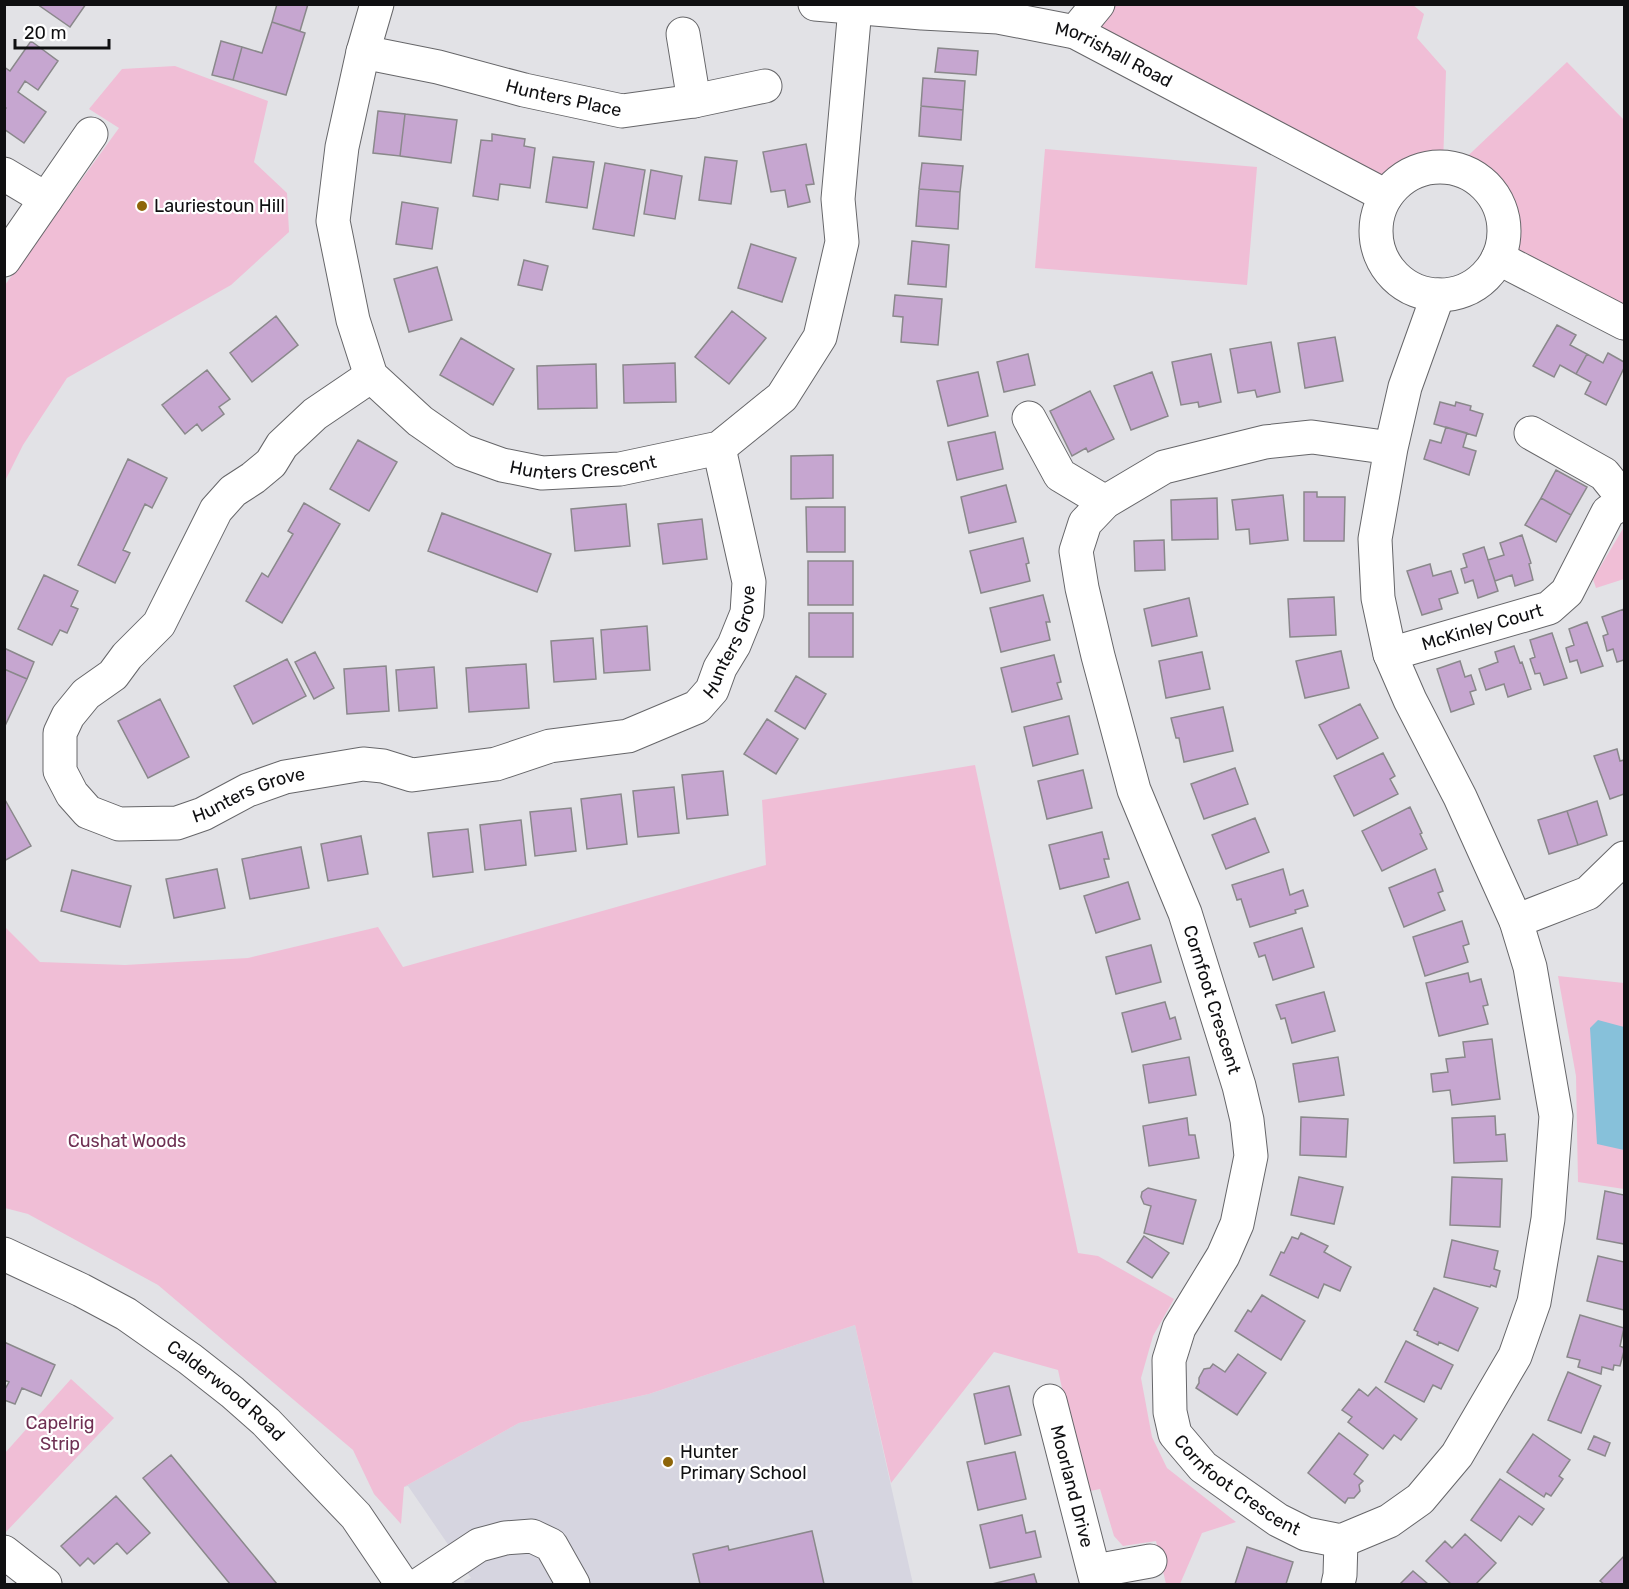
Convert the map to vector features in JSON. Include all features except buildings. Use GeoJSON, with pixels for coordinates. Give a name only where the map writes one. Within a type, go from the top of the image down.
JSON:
{"type":"FeatureCollection","features":[{"type":"Feature","properties":{"kind":"street","name":"Hunters Crescent"},"geometry":{"type":"LineString","coordinates":[[377,4],[363,52],[342,147],[333,222],[353,321],[371,376],[420,421],[463,451],[502,465],[542,474],[620,469],[719,448],[782,398],[820,337],[842,243],[838,199],[855,8]]}},
{"type":"Feature","properties":{"kind":"street","name":"Morrishall Road"},"geometry":{"type":"LineString","coordinates":[[815,4],[998,17],[1076,32],[1386,196]]}},
{"type":"Feature","properties":{"kind":"street"},"geometry":{"type":"LineString","coordinates":[[1076,32],[1098,4]]}},
{"type":"Feature","properties":{"kind":"street"},"geometry":{"type":"LineString","coordinates":[[683,34],[694,100]]}},
{"type":"Feature","properties":{"kind":"street","name":"Hunters Place"},"geometry":{"type":"LineString","coordinates":[[363,52],[438,67],[524,90],[622,111],[765,86]]}},
{"type":"Feature","properties":{"kind":"street"},"geometry":{"type":"LineString","coordinates":[[4,260],[91,134]]}},
{"type":"Feature","properties":{"kind":"street"},"geometry":{"type":"LineString","coordinates":[[1443,166],[1468,173],[1484,184],[1497,201],[1503,220],[1504,235],[1498,258],[1488,274],[1473,285],[1456,293],[1438,295],[1419,291],[1402,283],[1388,269],[1379,252],[1376,233],[1377,213],[1386,196],[1398,182],[1425,168],[1443,166]]}},
{"type":"Feature","properties":{"kind":"street"},"geometry":{"type":"LineString","coordinates":[[4,174],[46,199]]}},
{"type":"Feature","properties":{"kind":"street"},"geometry":{"type":"LineString","coordinates":[[1498,258],[1624,323]]}},
{"type":"Feature","properties":{"kind":"street"},"geometry":{"type":"LineString","coordinates":[[1338,1584],[1341,1541],[1389,1521],[1420,1499],[1457,1455],[1515,1356],[1534,1302],[1548,1219],[1556,1116],[1532,976],[1516,921],[1460,797],[1410,700],[1390,654],[1378,598],[1375,539],[1391,448],[1405,387],[1438,295]]}},
{"type":"Feature","properties":{"kind":"street","name":"Hunters Grove"},"geometry":{"type":"LineString","coordinates":[[371,376],[315,414],[282,445],[270,463],[233,491],[216,510],[159,624],[127,656],[113,675],[86,694],[68,716],[60,733],[60,771],[72,794],[88,812],[119,824],[177,823],[203,814],[248,790],[285,777],[363,764],[383,766],[412,775],[496,764],[550,746],[628,736],[697,707],[712,690],[720,668],[734,645],[747,613],[749,582],[719,448]]}},
{"type":"Feature","properties":{"kind":"street"},"geometry":{"type":"LineString","coordinates":[[1029,418],[1060,475],[1105,502]]}},
{"type":"Feature","properties":{"kind":"street","name":"McKinley Court"},"geometry":{"type":"LineString","coordinates":[[1390,654],[1549,608],[1567,592],[1608,512],[1624,501],[1604,474],[1531,433]]}},
{"type":"Feature","properties":{"kind":"street","name":"Cornfoot Crescent"},"geometry":{"type":"LineString","coordinates":[[1341,1541],[1306,1534],[1278,1520],[1203,1467],[1175,1434],[1170,1412],[1169,1360],[1179,1328],[1223,1256],[1237,1224],[1251,1156],[1247,1120],[1239,1086],[1185,913],[1134,790],[1098,656],[1076,551],[1085,523],[1105,502],[1164,468],[1265,442],[1312,437],[1391,448]]}},
{"type":"Feature","properties":{"kind":"street"},"geometry":{"type":"LineString","coordinates":[[1516,921],[1588,893],[1624,858]]}},
{"type":"Feature","properties":{"kind":"street","name":"Calderwood Road"},"geometry":{"type":"LineString","coordinates":[[4,1254],[71,1284],[126,1314],[232,1392],[266,1422],[356,1516],[402,1584]]}},
{"type":"Feature","properties":{"kind":"street","name":"Moorland Drive"},"geometry":{"type":"LineString","coordinates":[[1050,1401],[1096,1578],[1150,1561]]}},
{"type":"Feature","properties":{"kind":"street"},"geometry":{"type":"LineString","coordinates":[[420,1584],[479,1545],[505,1538],[531,1536],[551,1545],[573,1584]]}},
{"type":"Feature","properties":{"kind":"street"},"geometry":{"type":"LineString","coordinates":[[6,1557],[45,1584]]}},
{"type":"Feature","properties":{"kind":"shaded area","name":"Hunter Primary School"},"geometry":{"type":"Polygon","coordinates":[[[855,1325],[913,1584],[465,1584],[464,1581],[471,1578],[408,1486],[404,1487],[519,1423],[649,1394],[855,1325]]]}},
{"type":"Feature","properties":{"kind":"green space"},"geometry":{"type":"Polygon","coordinates":[[[1090,5],[1413,5],[1424,14],[1417,38],[1446,71],[1443,166],[1408,175],[1390,190],[1075,32],[1090,5]]]}},
{"type":"Feature","properties":{"kind":"green space"},"geometry":{"type":"Polygon","coordinates":[[[1567,62],[1624,120],[1624,323],[1502,247],[1502,220],[1494,198],[1479,181],[1455,168],[1567,62]]]}},
{"type":"Feature","properties":{"kind":"green space"},"geometry":{"type":"Polygon","coordinates":[[[175,66],[268,101],[254,162],[287,193],[289,232],[231,285],[67,378],[23,445],[5,481],[5,285],[119,128],[89,109],[122,69],[175,66]]]}},
{"type":"Feature","properties":{"kind":"green space"},"geometry":{"type":"Polygon","coordinates":[[[1045,149],[1257,167],[1247,285],[1035,268],[1045,149]]]}},
{"type":"Feature","properties":{"kind":"green space"},"geometry":{"type":"Polygon","coordinates":[[[1624,527],[1624,579],[1596,588],[1593,579],[1624,527]]]}},
{"type":"Feature","properties":{"kind":"green space","name":"Cushat Woods"},"geometry":{"type":"Polygon","coordinates":[[[975,765],[1078,1253],[1098,1256],[1174,1299],[1153,1336],[1141,1378],[1152,1437],[1167,1468],[1236,1522],[1202,1533],[1180,1584],[1166,1584],[1156,1541],[1123,1546],[1114,1536],[1100,1489],[1085,1492],[1058,1370],[994,1352],[891,1483],[855,1325],[649,1394],[519,1423],[404,1487],[401,1524],[374,1494],[353,1450],[158,1285],[28,1214],[5,1208],[4,926],[40,962],[125,965],[248,958],[378,927],[403,967],[766,865],[762,800],[975,765]]]}},
{"type":"Feature","properties":{"kind":"green space"},"geometry":{"type":"Polygon","coordinates":[[[1558,976],[1624,983],[1624,1189],[1578,1182],[1576,1076],[1558,976]]]}},
{"type":"Feature","properties":{"kind":"green space","name":"Capelrig Strip"},"geometry":{"type":"Polygon","coordinates":[[[71,1379],[114,1418],[5,1533],[5,1453],[71,1379]]]}},
{"type":"Feature","properties":{"kind":"water"},"geometry":{"type":"Polygon","coordinates":[[[1598,1020],[1624,1027],[1624,1150],[1597,1144],[1590,1028],[1598,1020]]]}},
{"type":"Feature","properties":{"kind":"place","name":"Lauriestoun Hill"},"geometry":{"type":"Point","coordinates":[142,206]}},
{"type":"Feature","properties":{"kind":"place","name":"Hunter Primary School"},"geometry":{"type":"Point","coordinates":[668,1462]}}]}
